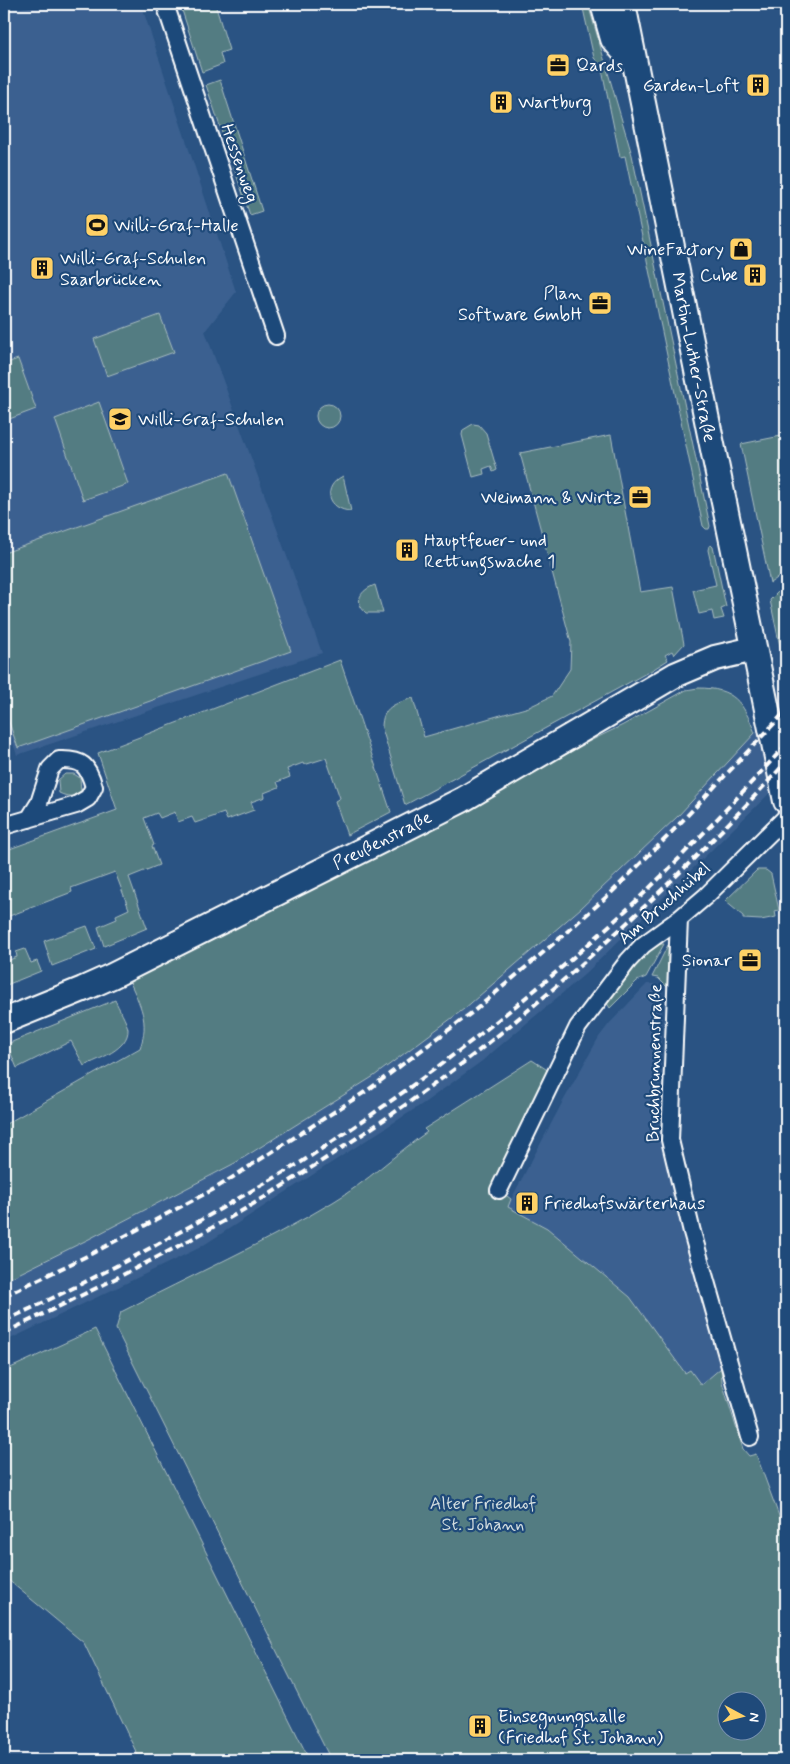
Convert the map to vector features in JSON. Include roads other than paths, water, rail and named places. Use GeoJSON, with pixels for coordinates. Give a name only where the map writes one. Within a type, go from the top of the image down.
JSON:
{"type":"FeatureCollection","features":[{"type":"Feature","properties":{"kind":"main road","name":"Martin-Luther-Straße"},"geometry":{"type":"LineString","coordinates":[[603,4],[613,39],[635,65]]}},
{"type":"Feature","properties":{"kind":"main road","name":"Martin-Luther-Straße"},"geometry":{"type":"LineString","coordinates":[[623,4],[786,801]]}},
{"type":"Feature","properties":{"kind":"main road","name":"Preußenstraße"},"geometry":{"type":"LineString","coordinates":[[4,1021],[112,976],[462,800],[676,675],[715,658],[754,649]]}},
{"type":"Feature","properties":{"kind":"street","name":"Hessenweg"},"geometry":{"type":"LineString","coordinates":[[165,4],[276,336]]}},
{"type":"Feature","properties":{"kind":"street","name":"Am Bruchhübel"},"geometry":{"type":"LineString","coordinates":[[499,1190],[578,1027],[628,961],[644,945],[706,896],[786,817]]}},
{"type":"Feature","properties":{"kind":"street"},"geometry":{"type":"LineString","coordinates":[[4,826],[29,819]]}},
{"type":"Feature","properties":{"kind":"street","name":"Bruchbrunnenstraße"},"geometry":{"type":"LineString","coordinates":[[679,919],[670,1140],[692,1232],[750,1436]]}},
{"type":"Feature","properties":{"kind":"railway"},"geometry":{"type":"LineString","coordinates":[[4,1296],[91,1254],[216,1188],[368,1090],[474,1011],[611,893],[669,835],[786,711]]}},
{"type":"Feature","properties":{"kind":"railway"},"geometry":{"type":"LineString","coordinates":[[4,1321],[141,1253],[283,1173],[347,1132],[433,1070],[516,1005],[597,937],[693,844],[786,745]]}},
{"type":"Feature","properties":{"kind":"railway"},"geometry":{"type":"LineString","coordinates":[[4,1333],[140,1266],[273,1192],[361,1135],[447,1075],[540,1001],[613,936],[719,833],[786,762]]}},
{"type":"Feature","properties":{"kind":"place","name":"Qards"},"geometry":{"type":"Point","coordinates":[558,65]}},
{"type":"Feature","properties":{"kind":"place","name":"Garden-Loft"},"geometry":{"type":"Point","coordinates":[758,85]}},
{"type":"Feature","properties":{"kind":"place","name":"Wartburg"},"geometry":{"type":"Point","coordinates":[501,102]}},
{"type":"Feature","properties":{"kind":"place","name":"Willi-Graf-Halle"},"geometry":{"type":"Point","coordinates":[97,225]}},
{"type":"Feature","properties":{"kind":"place","name":"WineFactory"},"geometry":{"type":"Point","coordinates":[741,249]}},
{"type":"Feature","properties":{"kind":"place","name":"Willi-Graf-Schulen Saarbrücken"},"geometry":{"type":"Point","coordinates":[42,268]}},
{"type":"Feature","properties":{"kind":"place","name":"Cube"},"geometry":{"type":"Point","coordinates":[755,275]}},
{"type":"Feature","properties":{"kind":"place","name":"Plan Software GmbH"},"geometry":{"type":"Point","coordinates":[600,303]}},
{"type":"Feature","properties":{"kind":"place","name":"Willi-Graf-Schulen"},"geometry":{"type":"Point","coordinates":[120,419]}},
{"type":"Feature","properties":{"kind":"place","name":"Weimann & Wirtz"},"geometry":{"type":"Point","coordinates":[640,497]}},
{"type":"Feature","properties":{"kind":"place","name":"Hauptfeuer- und Rettungswache 1"},"geometry":{"type":"Point","coordinates":[407,550]}},
{"type":"Feature","properties":{"kind":"place","name":"Sionar"},"geometry":{"type":"Point","coordinates":[750,960]}},
{"type":"Feature","properties":{"kind":"place","name":"Friedhofswärterhaus"},"geometry":{"type":"Point","coordinates":[527,1203]}},
{"type":"Feature","properties":{"kind":"place","name":"Einsegnungshalle (Friedhof St. Johann)"},"geometry":{"type":"Point","coordinates":[480,1726]}},
{"type":"Feature","properties":{"kind":"park label","name":"Alter Friedhof St. Johann"},"geometry":{"type":"Point","coordinates":[483,1514]}}]}
